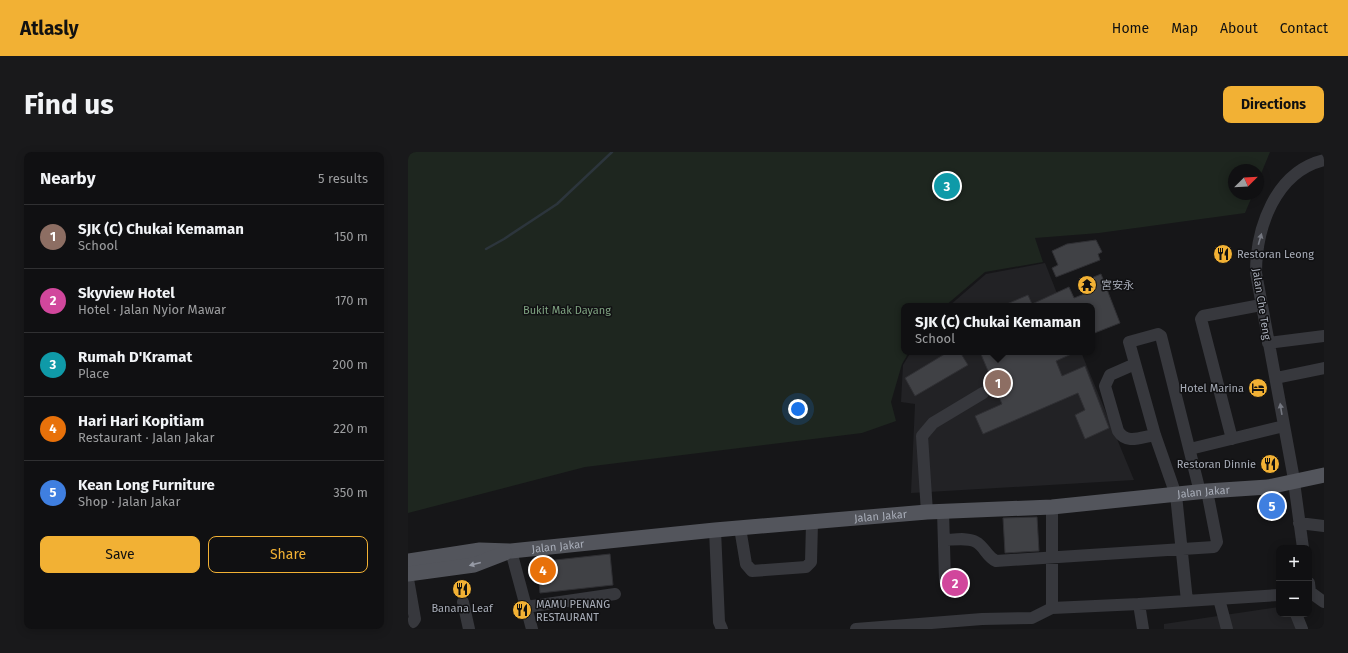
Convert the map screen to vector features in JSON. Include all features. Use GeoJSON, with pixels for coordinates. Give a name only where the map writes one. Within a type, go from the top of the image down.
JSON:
{"type":"FeatureCollection","features":[{"type":"Feature","properties":{"kind":"main road","name":"Jalan Jakar"},"geometry":{"type":"LineString","coordinates":[[408,561],[480,550],[511,551],[715,530],[812,523],[927,512],[1052,507],[1250,487],[1268,487],[1324,467]]}},
{"type":"Feature","properties":{"kind":"main road","name":"Jalan Jakar"},"geometry":{"type":"LineString","coordinates":[[1294,478],[1324,475]]}},
{"type":"Feature","properties":{"kind":"main road","name":"Jalan Jakar"},"geometry":{"type":"LineString","coordinates":[[408,574],[474,565],[511,551]]}},
{"type":"Feature","properties":{"kind":"street","name":"Jalan Che Teng"},"geometry":{"type":"LineString","coordinates":[[1303,545],[1294,478],[1261,305],[1256,273],[1256,258],[1259,241],[1272,203],[1280,188],[1302,169],[1324,160]]}},
{"type":"Feature","properties":{"kind":"street"},"geometry":{"type":"LineString","coordinates":[[1232,439],[1201,319],[1203,316],[1261,305]]}},
{"type":"Feature","properties":{"kind":"street"},"geometry":{"type":"LineString","coordinates":[[944,540],[971,540],[976,542],[991,559],[996,561],[1182,548],[1214,547],[1217,542],[1204,492],[1190,449],[1161,336],[1158,334],[1129,342],[1155,435],[1176,495],[1182,548],[1187,602]]}},
{"type":"Feature","properties":{"kind":"street"},"geometry":{"type":"LineString","coordinates":[[1268,342],[1324,336]]}},
{"type":"Feature","properties":{"kind":"street"},"geometry":{"type":"LineString","coordinates":[[1135,364],[1110,375],[1107,378],[1105,386],[1116,423],[1122,437],[1127,440],[1155,435]]}},
{"type":"Feature","properties":{"kind":"street"},"geometry":{"type":"LineString","coordinates":[[1276,378],[1324,368]]}},
{"type":"Feature","properties":{"kind":"street"},"geometry":{"type":"LineString","coordinates":[[927,512],[922,436],[933,423],[983,393]]}},
{"type":"Feature","properties":{"kind":"street"},"geometry":{"type":"LineString","coordinates":[[1190,449],[1284,426]]}},
{"type":"Feature","properties":{"kind":"street"},"geometry":{"type":"LineString","coordinates":[[1052,507],[1052,608]]}},
{"type":"Feature","properties":{"kind":"street"},"geometry":{"type":"LineString","coordinates":[[943,512],[945,580]]}},
{"type":"Feature","properties":{"kind":"street"},"geometry":{"type":"LineString","coordinates":[[740,528],[746,564],[752,571],[806,568],[811,562],[812,523]]}},
{"type":"Feature","properties":{"kind":"street"},"geometry":{"type":"LineString","coordinates":[[1299,523],[1324,526]]}},
{"type":"Feature","properties":{"kind":"street"},"geometry":{"type":"LineString","coordinates":[[715,530],[719,622],[722,629]]}},
{"type":"Feature","properties":{"kind":"street"},"geometry":{"type":"LineString","coordinates":[[511,551],[532,629]]}},
{"type":"Feature","properties":{"kind":"street"},"geometry":{"type":"LineString","coordinates":[[408,579],[415,619],[413,622],[408,624]]}},
{"type":"Feature","properties":{"kind":"street"},"geometry":{"type":"LineString","coordinates":[[1312,591],[1324,602]]}},
{"type":"Feature","properties":{"kind":"street"},"geometry":{"type":"LineString","coordinates":[[526,607],[615,594]]}},
{"type":"Feature","properties":{"kind":"street"},"geometry":{"type":"LineString","coordinates":[[856,629],[983,624],[1033,624],[1052,608],[1187,602],[1276,595]]}},
{"type":"Feature","properties":{"kind":"street"},"geometry":{"type":"LineString","coordinates":[[1219,599],[1224,628]]}},
{"type":"Feature","properties":{"kind":"street"},"geometry":{"type":"LineString","coordinates":[[463,602],[469,629]]}},
{"type":"Feature","properties":{"kind":"street"},"geometry":{"type":"LineString","coordinates":[[1139,604],[1143,629]]}},
{"type":"Feature","properties":{"kind":"street"},"geometry":{"type":"LineString","coordinates":[[1297,617],[1302,629]]}},
{"type":"Feature","properties":{"kind":"shaded area"},"geometry":{"type":"Polygon","coordinates":[[[1045,263],[1061,303],[952,303],[986,274],[1045,263]]]}},
{"type":"Feature","properties":{"kind":"shaded area"},"geometry":{"type":"Polygon","coordinates":[[[909,355],[1082,355],[1134,480],[911,493],[915,404],[901,402],[903,365],[909,355]]]}},
{"type":"Feature","properties":{"kind":"shaded area"},"geometry":{"type":"Polygon","coordinates":[[[1276,607],[1276,617],[1292,617],[1296,629],[1164,629],[1164,624],[1276,607]]]}},
{"type":"Feature","properties":{"kind":"green space","name":"Bukit Mak Dayang"},"geometry":{"type":"Polygon","coordinates":[[[408,152],[1270,152],[1264,166],[1264,164],[1228,164],[1228,200],[1250,200],[1245,213],[1099,233],[1035,238],[1043,262],[985,272],[949,303],[901,303],[901,355],[907,355],[902,364],[891,402],[896,421],[862,433],[585,467],[408,513],[408,152]]]}},
{"type":"Feature","properties":{"kind":"building"},"geometry":{"type":"Polygon","coordinates":[[[1096,240],[1102,252],[1098,254],[1100,260],[1056,277],[1052,268],[1058,265],[1052,251],[1067,244],[1096,240]]]}},
{"type":"Feature","properties":{"kind":"building"},"geometry":{"type":"Polygon","coordinates":[[[1101,274],[1120,323],[1095,333],[1095,303],[1034,303],[1069,287],[1074,298],[1087,293],[1084,281],[1101,274]]]}},
{"type":"Feature","properties":{"kind":"building"},"geometry":{"type":"Polygon","coordinates":[[[1028,295],[1032,303],[1009,303],[1028,295]]]}},
{"type":"Feature","properties":{"kind":"building"},"geometry":{"type":"Polygon","coordinates":[[[943,355],[962,355],[968,365],[915,396],[905,378],[943,355]]]}},
{"type":"Feature","properties":{"kind":"building"},"geometry":{"type":"Polygon","coordinates":[[[981,355],[1069,355],[1056,361],[1062,376],[1085,366],[1109,428],[1085,439],[1075,415],[1085,410],[1078,393],[983,434],[975,416],[1002,404],[981,355]]]}},
{"type":"Feature","properties":{"kind":"building"},"geometry":{"type":"Polygon","coordinates":[[[1037,517],[1039,551],[1005,553],[1003,518],[1037,517]]]}},
{"type":"Feature","properties":{"kind":"building"},"geometry":{"type":"Polygon","coordinates":[[[610,554],[613,585],[540,593],[537,562],[610,554]]]}},
{"type":"Feature","properties":{"kind":"waterway"},"geometry":{"type":"LineString","coordinates":[[486,249],[557,204],[612,152]]}},
{"type":"Feature","properties":{"kind":"place","name":"Rumah D'Kramat"},"geometry":{"type":"Point","coordinates":[947,186]}},
{"type":"Feature","properties":{"kind":"place","name":"Restoran Leong"},"geometry":{"type":"Point","coordinates":[1223,254]}},
{"type":"Feature","properties":{"kind":"place","name":"宮安永"},"geometry":{"type":"Point","coordinates":[1087,285]}},
{"type":"Feature","properties":{"kind":"place","name":"SJK (C) Chukai Kemaman"},"geometry":{"type":"Point","coordinates":[998,383]}},
{"type":"Feature","properties":{"kind":"place","name":"Hotel Marina"},"geometry":{"type":"Point","coordinates":[1258,388]}},
{"type":"Feature","properties":{"kind":"place","name":"Restoran Dinnie"},"geometry":{"type":"Point","coordinates":[1270,464]}},
{"type":"Feature","properties":{"kind":"place","name":"Kean Long Furniture"},"geometry":{"type":"Point","coordinates":[1272,506]}},
{"type":"Feature","properties":{"kind":"place","name":"Hari Hari Kopitiam"},"geometry":{"type":"Point","coordinates":[543,570]}},
{"type":"Feature","properties":{"kind":"place","name":"Skyview Hotel"},"geometry":{"type":"Point","coordinates":[955,583]}},
{"type":"Feature","properties":{"kind":"place","name":"Banana Leaf"},"geometry":{"type":"Point","coordinates":[462,589]}},
{"type":"Feature","properties":{"kind":"place","name":"MAMU PENANG RESTAURANT"},"geometry":{"type":"Point","coordinates":[522,610]}}]}
